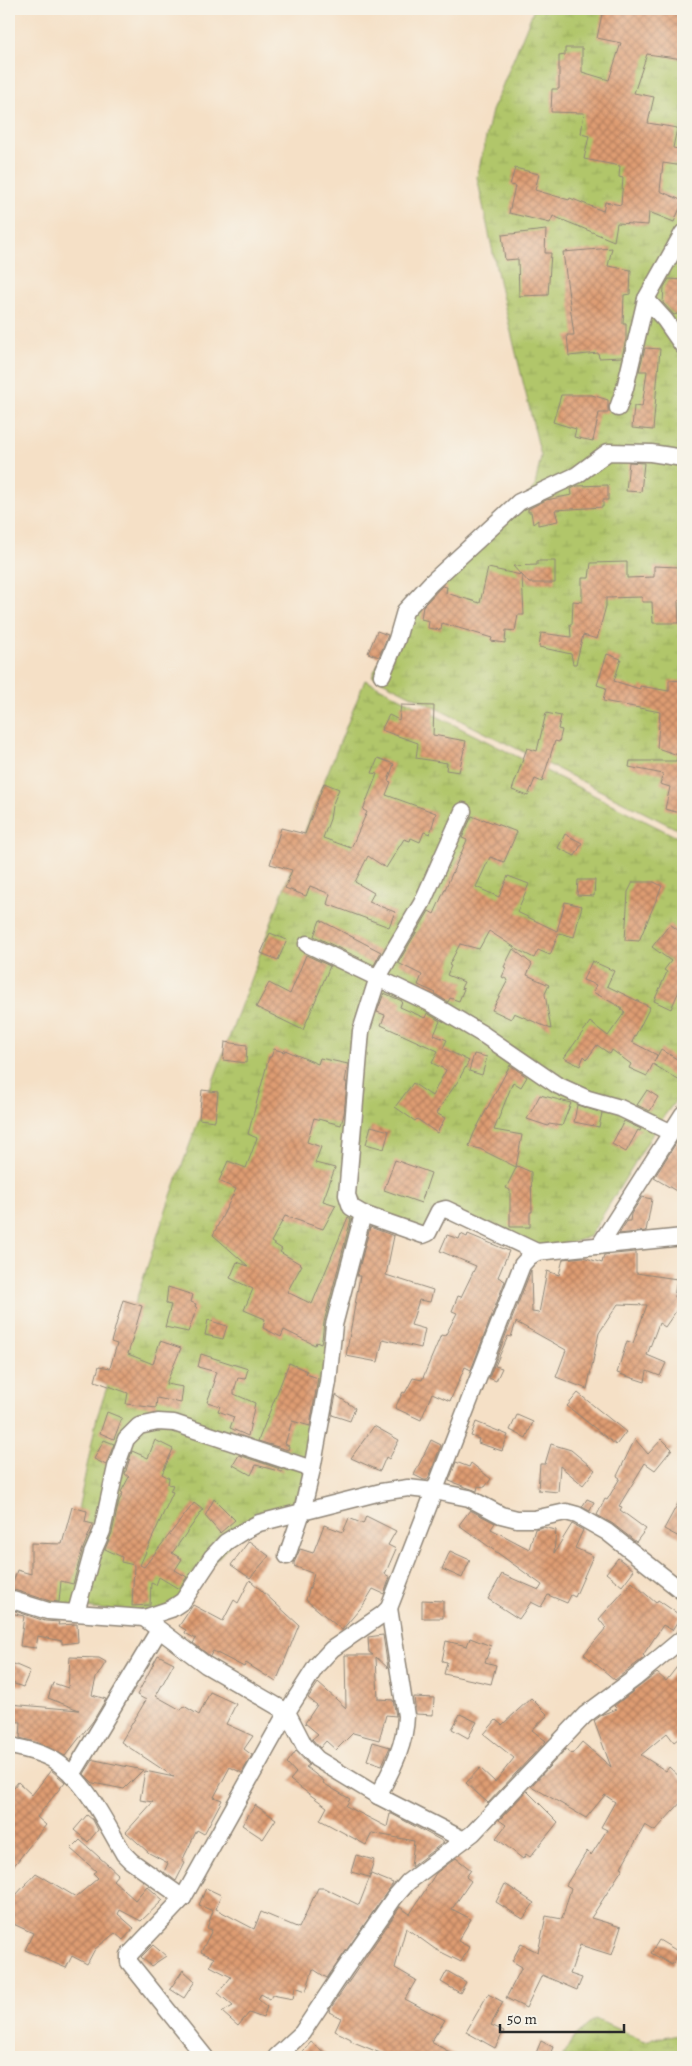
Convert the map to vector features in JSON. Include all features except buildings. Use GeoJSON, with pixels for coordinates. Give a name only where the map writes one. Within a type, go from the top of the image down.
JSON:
{"type":"FeatureCollection","features":[{"type":"Feature","properties":{"kind":"street"},"geometry":{"type":"LineString","coordinates":[[618,408],[626,388],[646,299],[683,233]]}},
{"type":"Feature","properties":{"kind":"street"},"geometry":{"type":"LineString","coordinates":[[646,299],[665,320],[683,346]]}},
{"type":"Feature","properties":{"kind":"street"},"geometry":{"type":"LineString","coordinates":[[382,675],[397,639],[405,611],[431,583],[519,502],[577,475],[608,452],[651,453],[683,458]]}},
{"type":"Feature","properties":{"kind":"street"},"geometry":{"type":"LineString","coordinates":[[463,811],[422,903],[378,977],[361,1031],[347,1195],[351,1207],[363,1214],[423,1235],[428,1234],[439,1211],[446,1209],[537,1252]]}},
{"type":"Feature","properties":{"kind":"street"},"geometry":{"type":"LineString","coordinates":[[307,944],[430,1003],[491,1040],[557,1085],[588,1099],[620,1108],[670,1132]]}},
{"type":"Feature","properties":{"kind":"street"},"geometry":{"type":"LineString","coordinates":[[598,1246],[683,1114]]}},
{"type":"Feature","properties":{"kind":"street"},"geometry":{"type":"LineString","coordinates":[[287,1556],[302,1512],[312,1469],[328,1382],[334,1325],[363,1214]]}},
{"type":"Feature","properties":{"kind":"street"},"geometry":{"type":"LineString","coordinates":[[205,2057],[129,1962],[128,1958],[184,1898],[287,1712],[325,1656],[332,1648],[389,1608],[522,1265],[537,1252],[683,1237]]}},
{"type":"Feature","properties":{"kind":"street"},"geometry":{"type":"LineString","coordinates":[[76,1612],[92,1554],[102,1531],[116,1467],[126,1439],[139,1426],[158,1422],[174,1422],[312,1469]]}},
{"type":"Feature","properties":{"kind":"street"},"geometry":{"type":"LineString","coordinates":[[9,1599],[48,1611],[144,1618],[171,1609],[183,1601],[212,1557],[226,1542],[259,1523],[397,1489],[434,1490],[469,1498],[501,1515],[517,1519],[534,1519],[566,1512],[577,1514],[607,1532],[683,1592]]}},
{"type":"Feature","properties":{"kind":"street"},"geometry":{"type":"LineString","coordinates":[[378,1796],[399,1757],[406,1727],[406,1716],[389,1608]]}},
{"type":"Feature","properties":{"kind":"street"},"geometry":{"type":"LineString","coordinates":[[144,1618],[206,1665],[287,1712],[304,1744],[317,1759],[378,1796],[464,1840]]}},
{"type":"Feature","properties":{"kind":"street"},"geometry":{"type":"LineString","coordinates":[[72,1775],[159,1630]]}},
{"type":"Feature","properties":{"kind":"street"},"geometry":{"type":"LineString","coordinates":[[276,2057],[302,2033],[400,1890],[473,1833],[586,1715],[683,1638]]}},
{"type":"Feature","properties":{"kind":"street"},"geometry":{"type":"LineString","coordinates":[[9,1744],[32,1750],[52,1759],[72,1775],[82,1787],[124,1854],[131,1861],[184,1898]]}},
{"type":"Feature","properties":{"kind":"green space"},"geometry":{"type":"Polygon","coordinates":[[[534,9],[683,9],[683,832],[372,676],[396,629],[431,586],[513,514],[535,486],[541,456],[502,295],[477,177],[492,111],[534,9]]]}},
{"type":"Feature","properties":{"kind":"green space"},"geometry":{"type":"Polygon","coordinates":[[[365,680],[683,840],[683,1091],[661,1120],[590,1236],[566,1245],[532,1246],[455,1211],[422,1231],[361,1209],[299,1510],[242,1531],[190,1589],[157,1614],[46,1605],[71,1544],[97,1417],[169,1201],[315,804],[365,680]]]}},
{"type":"Feature","properties":{"kind":"green space"},"geometry":{"type":"Polygon","coordinates":[[[595,2019],[644,2041],[683,2033],[683,2057],[562,2057],[573,2038],[595,2019]]]}}]}
